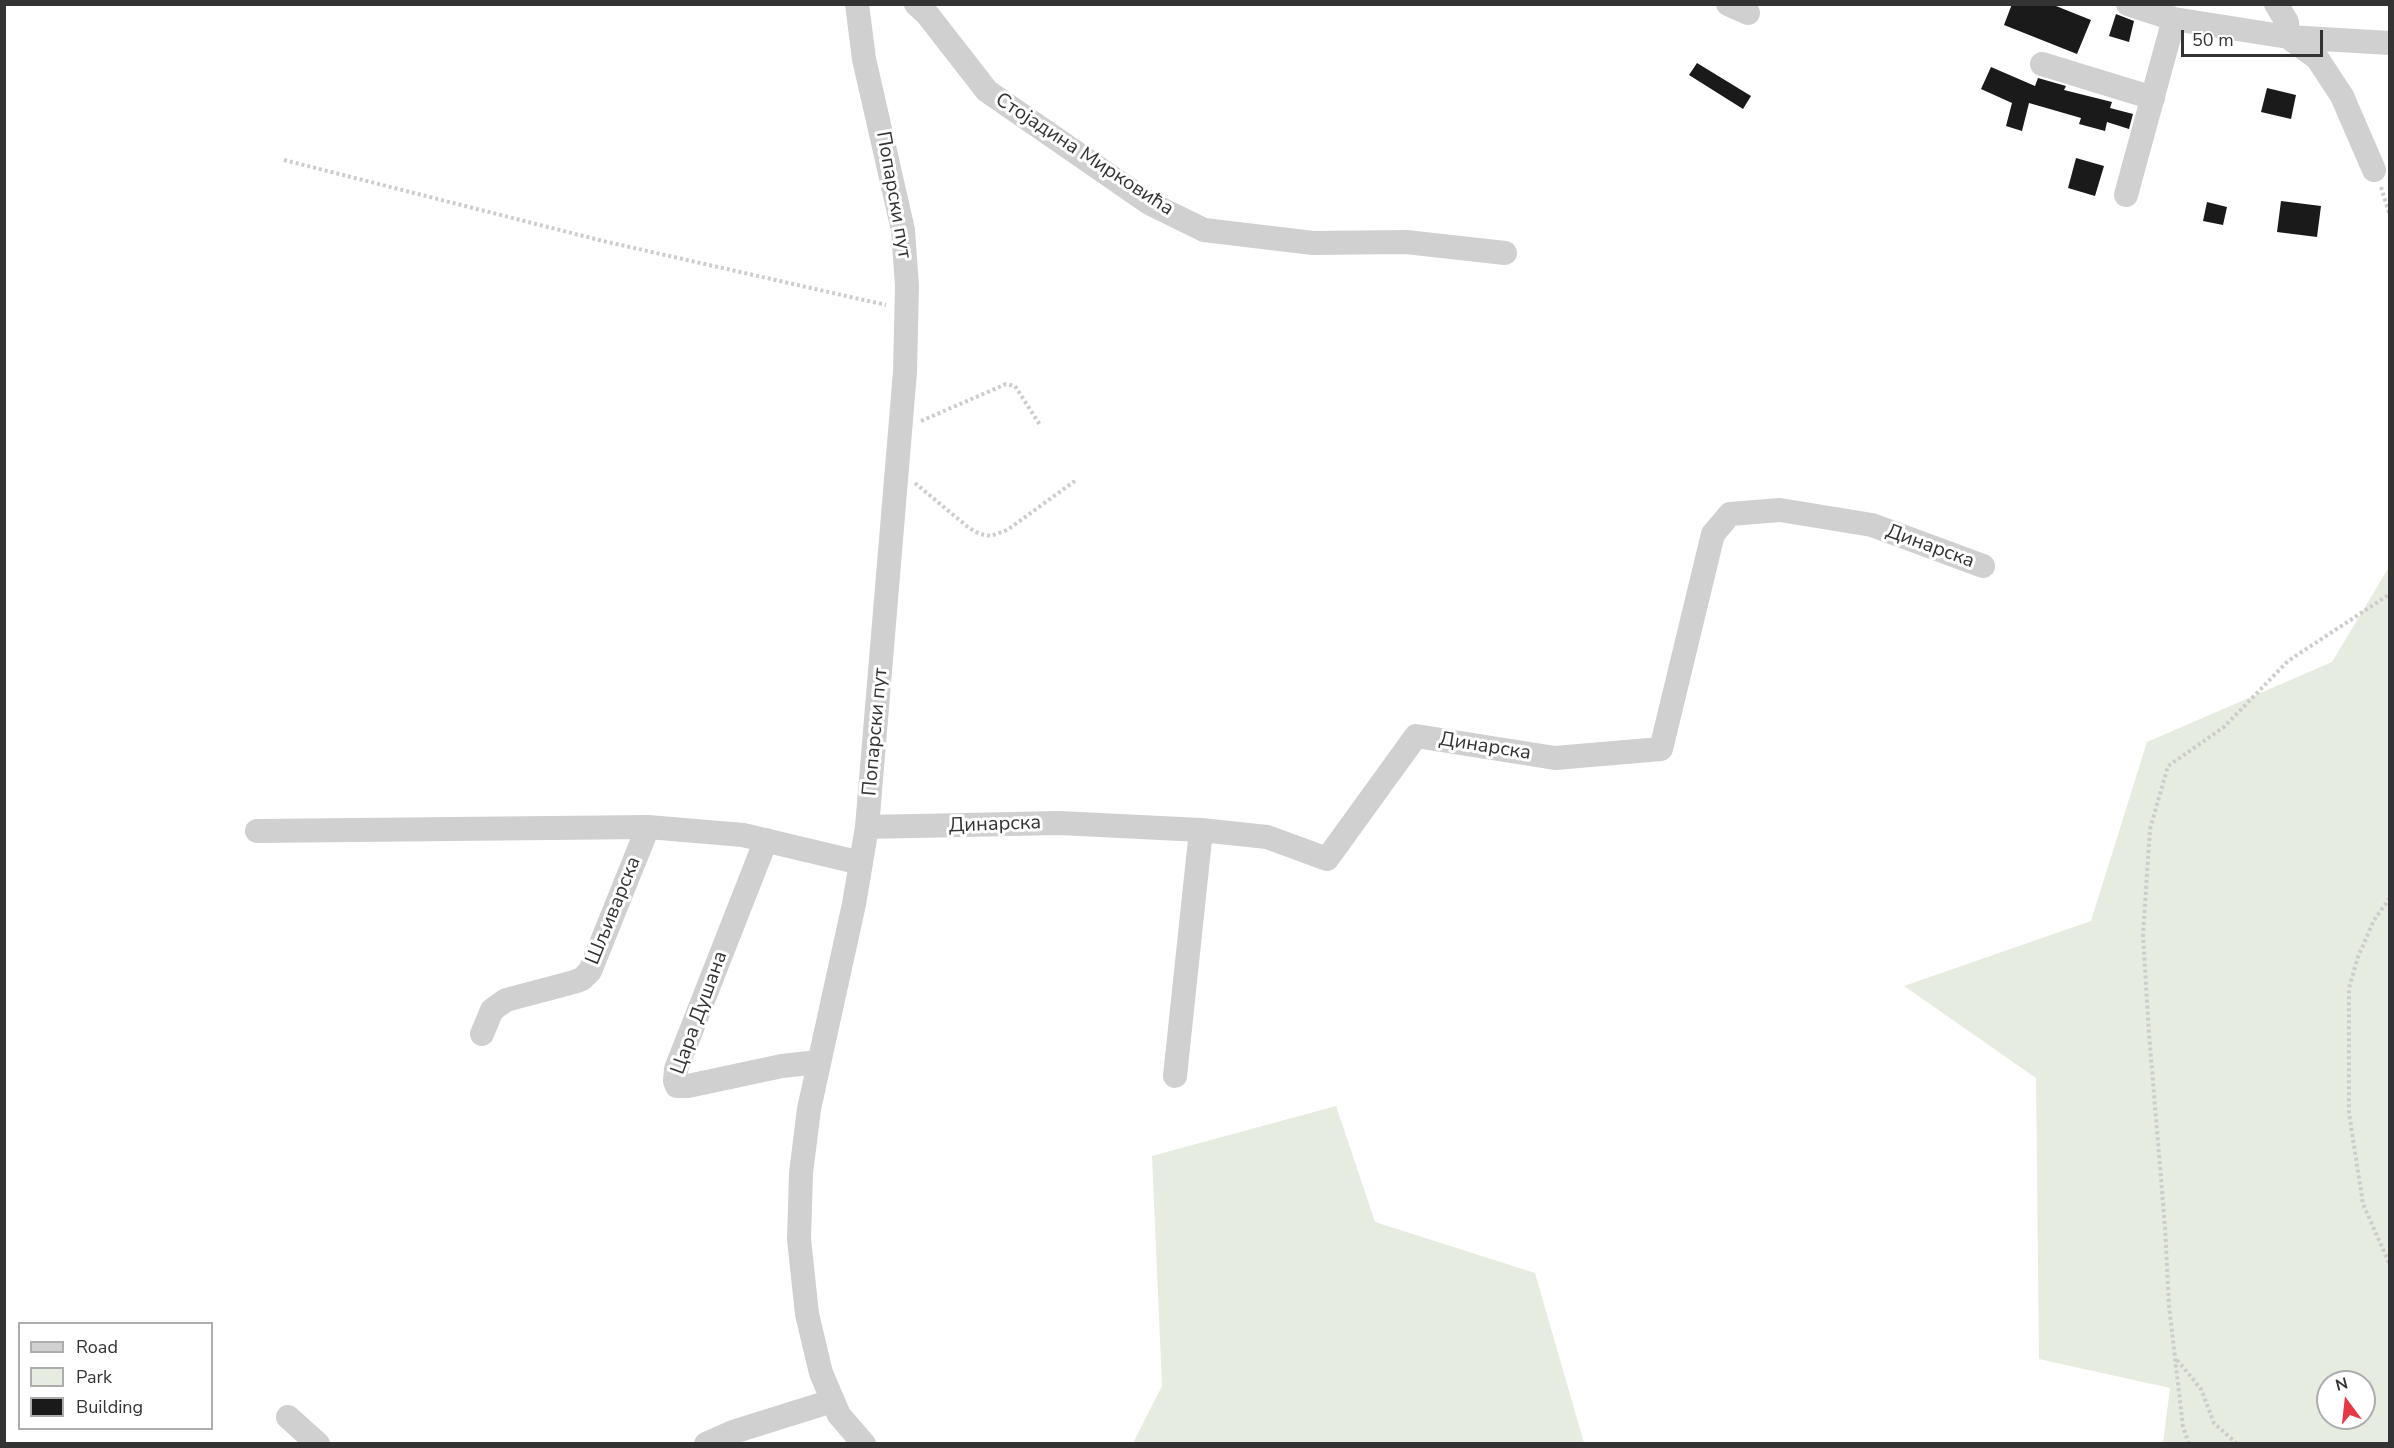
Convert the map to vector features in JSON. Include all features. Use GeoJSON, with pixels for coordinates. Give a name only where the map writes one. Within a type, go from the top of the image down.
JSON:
{"type":"FeatureCollection","features":[{"type":"Feature","properties":{"kind":"street","name":"Попарски пут"},"geometry":{"type":"LineString","coordinates":[[857,4],[864,59],[903,230],[907,310],[898,470],[867,827],[852,913],[809,1108],[801,1173],[799,1259],[813,1345],[820,1373],[832,1401],[846,1424],[864,1443]]}},
{"type":"Feature","properties":{"kind":"street","name":"Стојадина Мирковића"},"geometry":{"type":"LineString","coordinates":[[916,4],[927,14],[987,91],[1149,203],[1204,230],[1313,243],[1406,242],[1505,253]]}},
{"type":"Feature","properties":{"kind":"street"},"geometry":{"type":"LineString","coordinates":[[2128,4],[2174,20],[2289,37],[2390,42]]}},
{"type":"Feature","properties":{"kind":"street"},"geometry":{"type":"LineString","coordinates":[[2276,4],[2287,22],[2289,37],[2318,58],[2336,86],[2374,170]]}},
{"type":"Feature","properties":{"kind":"street"},"geometry":{"type":"LineString","coordinates":[[2126,195],[2174,20]]}},
{"type":"Feature","properties":{"kind":"street"},"geometry":{"type":"LineString","coordinates":[[2042,64],[2152,98]]}},
{"type":"Feature","properties":{"kind":"street","name":"Динарска"},"geometry":{"type":"LineString","coordinates":[[867,827],[1059,823],[1201,830],[1267,837],[1327,859],[1416,736],[1555,758],[1662,749],[1713,534],[1730,514],[1780,510],[1872,525],[1983,566]]}},
{"type":"Feature","properties":{"kind":"street"},"geometry":{"type":"LineString","coordinates":[[257,831],[648,828],[743,835],[861,863]]}},
{"type":"Feature","properties":{"kind":"street","name":"Шљиварска"},"geometry":{"type":"LineString","coordinates":[[482,1034],[492,1010],[506,1000],[574,982],[582,979],[590,971],[648,828]]}},
{"type":"Feature","properties":{"kind":"street"},"geometry":{"type":"LineString","coordinates":[[1175,1076],[1201,830]]}},
{"type":"Feature","properties":{"kind":"street","name":"Цара Душана"},"geometry":{"type":"LineString","coordinates":[[766,840],[676,1069],[675,1081],[677,1086],[688,1086],[782,1066],[818,1062]]}},
{"type":"Feature","properties":{"kind":"street"},"geometry":{"type":"LineString","coordinates":[[706,1443],[733,1432],[832,1401]]}},
{"type":"Feature","properties":{"kind":"street"},"geometry":{"type":"LineString","coordinates":[[288,1417],[318,1443]]}},
{"type":"Feature","properties":{"kind":"path"},"geometry":{"type":"LineString","coordinates":[[284,160],[603,241],[907,310]]}},
{"type":"Feature","properties":{"kind":"path"},"geometry":{"type":"LineString","coordinates":[[2374,170],[2390,216]]}},
{"type":"Feature","properties":{"kind":"path"},"geometry":{"type":"LineString","coordinates":[[901,430],[1006,384],[1015,386],[1040,425]]}},
{"type":"Feature","properties":{"kind":"path"},"geometry":{"type":"LineString","coordinates":[[898,470],[969,528],[980,534],[991,536],[1007,530],[1075,481]]}},
{"type":"Feature","properties":{"kind":"path"},"geometry":{"type":"LineString","coordinates":[[2190,1443],[2183,1427],[2169,1306],[2143,935],[2150,829],[2168,766],[2224,727],[2288,661],[2390,594]]}},
{"type":"Feature","properties":{"kind":"path"},"geometry":{"type":"LineString","coordinates":[[2390,898],[2370,929],[2358,957],[2349,988],[2349,1113],[2363,1203],[2390,1265]]}},
{"type":"Feature","properties":{"kind":"path"},"geometry":{"type":"LineString","coordinates":[[2176,1359],[2201,1389],[2214,1423],[2237,1443]]}},
{"type":"Feature","properties":{"kind":"green space"},"geometry":{"type":"Polygon","coordinates":[[[2389,567],[2389,1443],[2163,1443],[2170,1388],[2039,1359],[2036,1078],[1904,986],[2091,921],[2147,742],[2332,662],[2389,567]]]}},
{"type":"Feature","properties":{"kind":"green space"},"geometry":{"type":"Polygon","coordinates":[[[1336,1106],[1375,1222],[1535,1273],[1584,1443],[1133,1443],[1162,1386],[1152,1156],[1336,1106]]]}},
{"type":"Feature","properties":{"kind":"building"},"geometry":{"type":"Polygon","coordinates":[[[2012,4],[2051,4],[2091,20],[2077,54],[2004,25],[2012,4]]]}},
{"type":"Feature","properties":{"kind":"building"},"geometry":{"type":"Polygon","coordinates":[[[2116,14],[2134,21],[2129,42],[2109,36],[2116,14]]]}},
{"type":"Feature","properties":{"kind":"building"},"geometry":{"type":"Polygon","coordinates":[[[1697,63],[1751,96],[1743,109],[1689,75],[1697,63]]]}},
{"type":"Feature","properties":{"kind":"building"},"geometry":{"type":"Polygon","coordinates":[[[1991,67],[2035,86],[2038,78],[2066,86],[2064,90],[2112,102],[2110,108],[2133,114],[2129,129],[2107,122],[2105,131],[2079,124],[2081,118],[2029,103],[2022,131],[2006,126],[2012,103],[1981,89],[1991,67]]]}},
{"type":"Feature","properties":{"kind":"building"},"geometry":{"type":"Polygon","coordinates":[[[2267,88],[2296,95],[2291,119],[2261,112],[2267,88]]]}},
{"type":"Feature","properties":{"kind":"building"},"geometry":{"type":"Polygon","coordinates":[[[2076,158],[2104,166],[2095,196],[2068,188],[2076,158]]]}},
{"type":"Feature","properties":{"kind":"building"},"geometry":{"type":"Polygon","coordinates":[[[2281,201],[2321,206],[2317,237],[2277,232],[2281,201]]]}},
{"type":"Feature","properties":{"kind":"building"},"geometry":{"type":"Polygon","coordinates":[[[2207,202],[2227,207],[2223,225],[2203,221],[2207,202]]]}}]}
